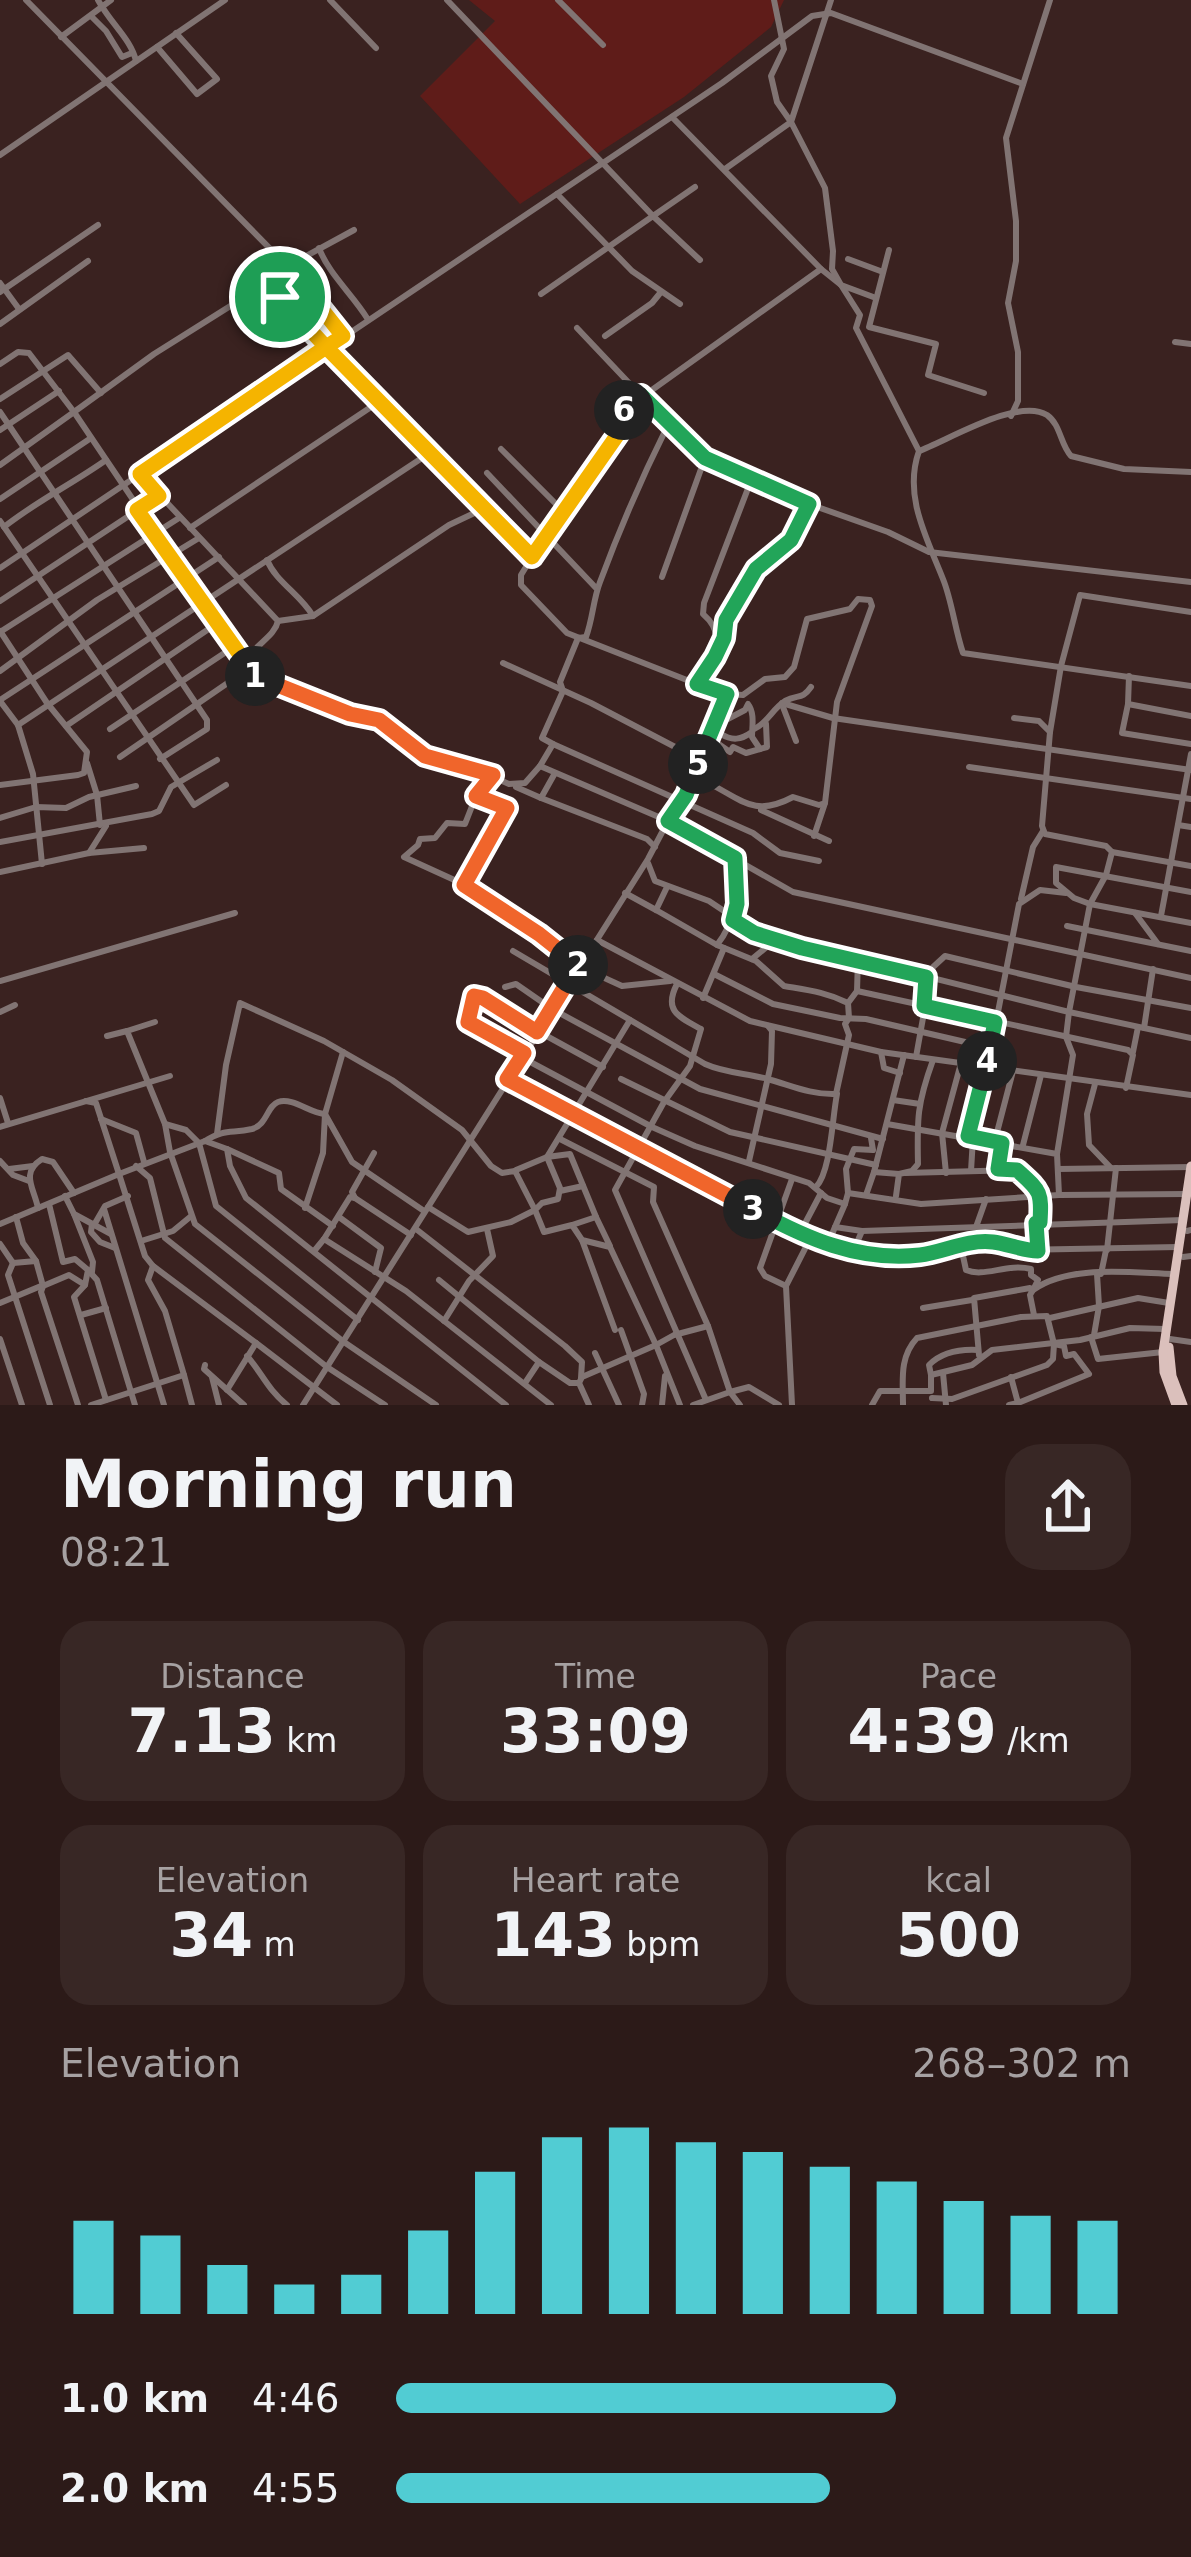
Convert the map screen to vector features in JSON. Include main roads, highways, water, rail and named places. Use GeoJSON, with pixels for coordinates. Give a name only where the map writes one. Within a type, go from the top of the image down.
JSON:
{"type":"FeatureCollection","features":[{"type":"Feature","properties":{"kind":"main road"},"geometry":{"type":"LineString","coordinates":[[1187,1227],[1191,1167]]}},
{"type":"Feature","properties":{"kind":"main road"},"geometry":{"type":"LineString","coordinates":[[1177,1402],[1164,1372],[1163,1352],[1191,1208]]}},
{"type":"Feature","properties":{"kind":"main road"},"geometry":{"type":"LineString","coordinates":[[1177,1402],[1169,1362],[1169,1303],[1184,1253]]}}]}
